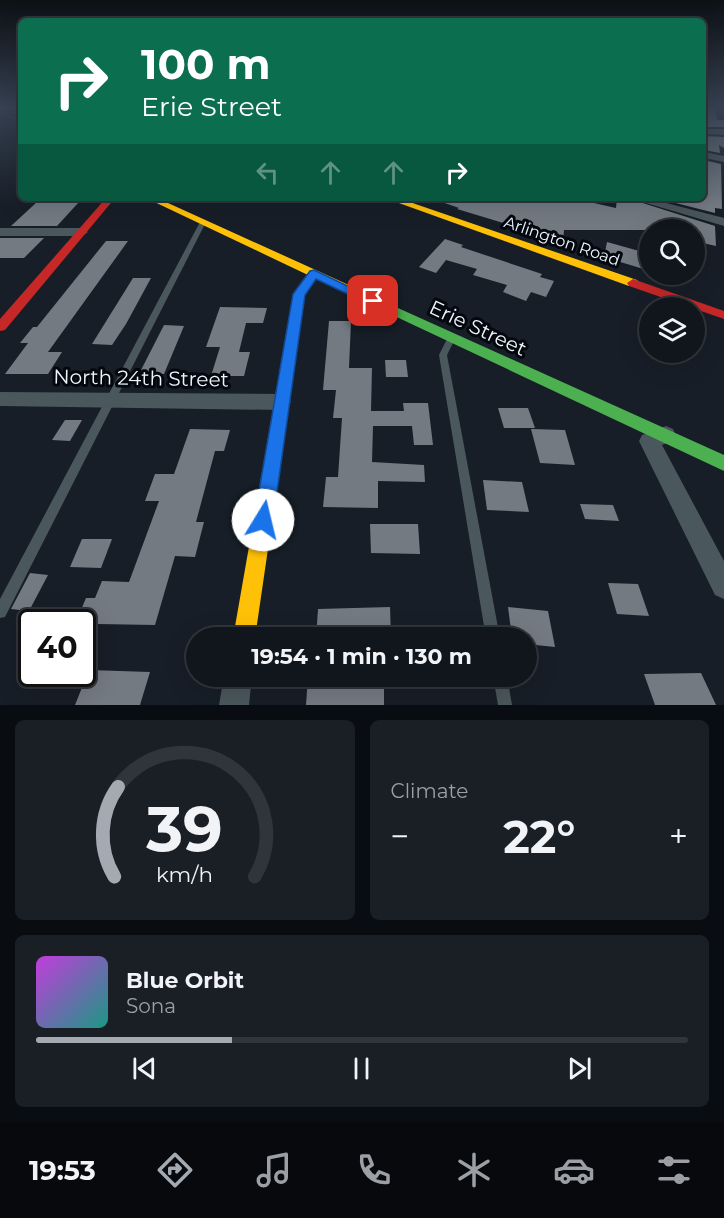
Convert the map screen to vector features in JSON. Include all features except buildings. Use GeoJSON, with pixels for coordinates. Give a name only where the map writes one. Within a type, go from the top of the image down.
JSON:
{"type":"FeatureCollection","features":[{"type":"Feature","properties":{"kind":"street"},"geometry":{"type":"LineString","coordinates":[[706,155],[724,159]]}},
{"type":"Feature","properties":{"kind":"street"},"geometry":{"type":"LineString","coordinates":[[0,327],[108,201]]}},
{"type":"Feature","properties":{"kind":"street","name":"Erie Street"},"geometry":{"type":"LineString","coordinates":[[157,201],[724,463]]}},
{"type":"Feature","properties":{"kind":"street","name":"Arlington Road"},"geometry":{"type":"LineString","coordinates":[[398,201],[724,315]]}},
{"type":"Feature","properties":{"kind":"street"},"geometry":{"type":"LineString","coordinates":[[645,201],[724,222]]}},
{"type":"Feature","properties":{"kind":"street"},"geometry":{"type":"LineString","coordinates":[[0,232],[82,232]]}},
{"type":"Feature","properties":{"kind":"street"},"geometry":{"type":"LineString","coordinates":[[246,627],[299,294],[314,274]]}},
{"type":"Feature","properties":{"kind":"street","name":"North 24th Street"},"geometry":{"type":"LineString","coordinates":[[0,399],[282,402]]}},
{"type":"Feature","properties":{"kind":"street"},"geometry":{"type":"LineString","coordinates":[[666,435],[649,441],[724,586]]}},
{"type":"Feature","properties":{"kind":"street"},"geometry":{"type":"LineString","coordinates":[[234,705],[236,687]]}},
{"type":"Feature","properties":{"kind":"lane"},"geometry":{"type":"LineString","coordinates":[[0,612],[203,222]]}},
{"type":"Feature","properties":{"kind":"lane"},"geometry":{"type":"LineString","coordinates":[[452,337],[443,355],[491,627]]}},
{"type":"Feature","properties":{"kind":"lane"},"geometry":{"type":"LineString","coordinates":[[502,687],[505,705]]}},
{"type":"Feature","properties":{"kind":"traffic: fast"},"geometry":{"type":"LineString","coordinates":[[358,294],[724,463]]}},
{"type":"Feature","properties":{"kind":"traffic: slow"},"geometry":{"type":"LineString","coordinates":[[156,201],[358,294]]}},
{"type":"Feature","properties":{"kind":"traffic: slow"},"geometry":{"type":"LineString","coordinates":[[398,201],[633,283]]}},
{"type":"Feature","properties":{"kind":"traffic: slow"},"geometry":{"type":"LineString","coordinates":[[246,627],[299,295],[314,274]]}},
{"type":"Feature","properties":{"kind":"traffic: jam"},"geometry":{"type":"LineString","coordinates":[[0,327],[108,201]]}},
{"type":"Feature","properties":{"kind":"traffic: jam"},"geometry":{"type":"LineString","coordinates":[[633,283],[724,315]]}},
{"type":"Feature","properties":{"kind":"route"},"geometry":{"type":"LineString","coordinates":[[263,520],[299,294],[314,274],[373,301]]}}]}
